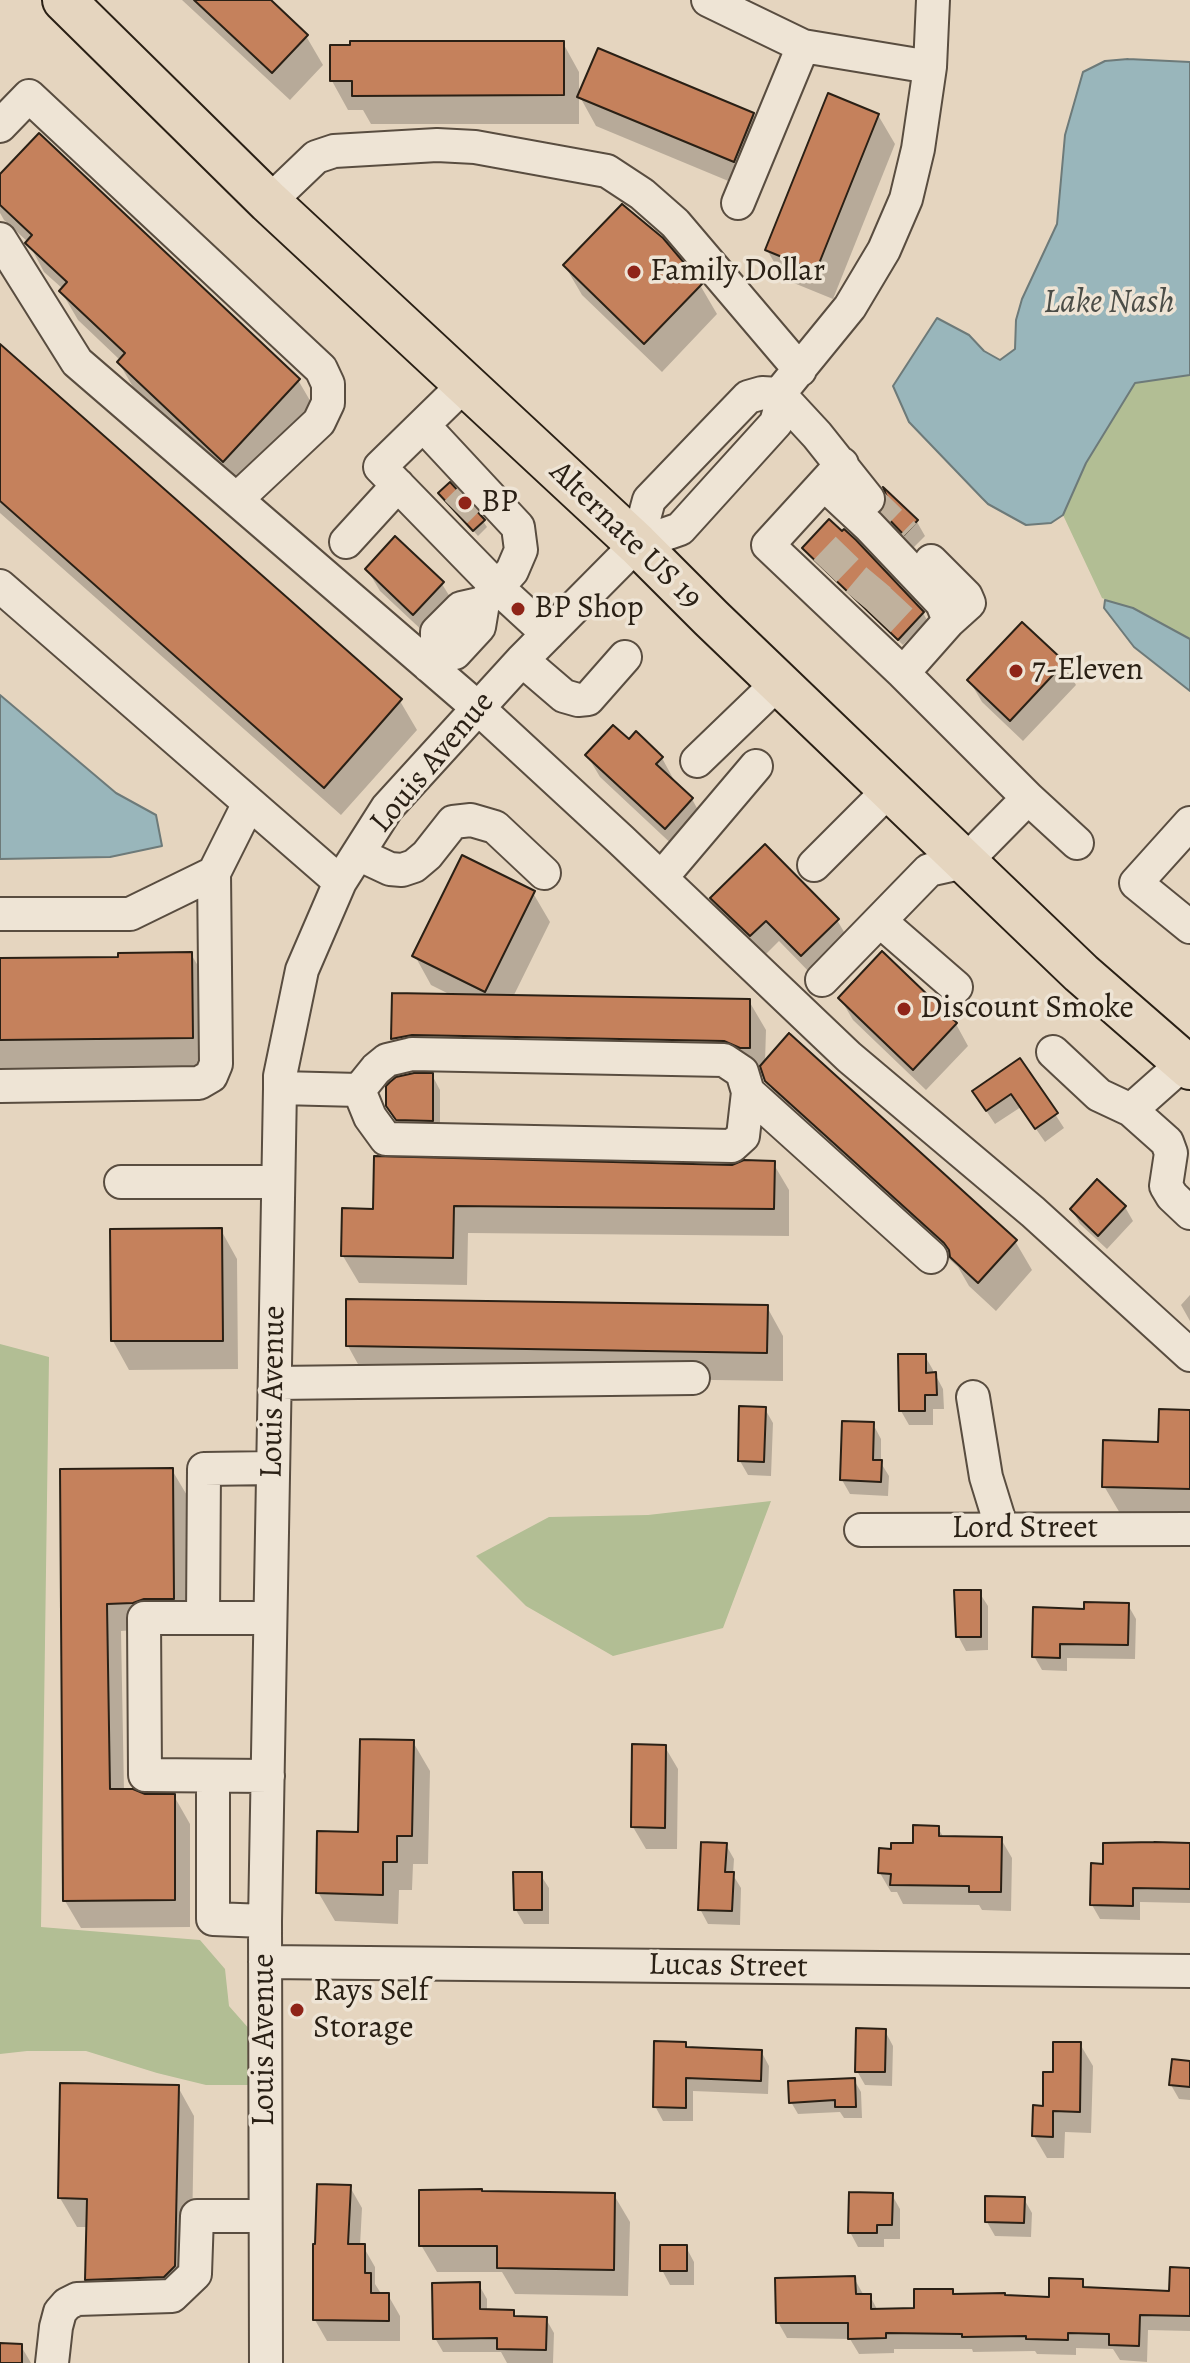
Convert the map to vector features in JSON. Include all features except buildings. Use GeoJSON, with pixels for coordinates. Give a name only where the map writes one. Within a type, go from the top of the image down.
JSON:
{"type":"FeatureCollection","features":[{"type":"Feature","properties":{"kind":"main road","name":"Alternate US 19"},"geometry":{"type":"LineString","coordinates":[[64,0],[269,202],[637,544],[1081,973],[1187,1066]]}},
{"type":"Feature","properties":{"kind":"street"},"geometry":{"type":"LineString","coordinates":[[708,0],[803,46],[930,67]]}},
{"type":"Feature","properties":{"kind":"street"},"geometry":{"type":"LineString","coordinates":[[637,544],[680,529],[776,423],[789,382],[850,307],[884,250],[906,199],[918,149],[930,67],[933,0]]}},
{"type":"Feature","properties":{"kind":"street"},"geometry":{"type":"LineString","coordinates":[[738,203],[803,46]]}},
{"type":"Feature","properties":{"kind":"street"},"geometry":{"type":"LineString","coordinates":[[0,126],[29,96],[321,369],[328,384],[328,403],[319,422],[237,499]]}},
{"type":"Feature","properties":{"kind":"street"},"geometry":{"type":"LineString","coordinates":[[269,202],[316,157],[334,151],[437,145],[475,147],[607,171],[642,194],[675,223],[789,382],[833,474],[864,522],[902,566],[942,603],[949,621]]}},
{"type":"Feature","properties":{"kind":"street"},"geometry":{"type":"LineString","coordinates":[[0,239],[77,362],[433,660],[478,708],[849,1057],[1033,1212],[1190,1355]]}},
{"type":"Feature","properties":{"kind":"street"},"geometry":{"type":"LineString","coordinates":[[433,660],[455,653],[479,627],[490,596],[512,571],[521,550],[518,527],[463,505],[398,485],[380,467],[464,385]]}},
{"type":"Feature","properties":{"kind":"street"},"geometry":{"type":"LineString","coordinates":[[423,425],[463,505],[490,596],[548,634]]}},
{"type":"Feature","properties":{"kind":"street"},"geometry":{"type":"LineString","coordinates":[[833,474],[768,545],[818,578],[861,620],[903,673],[1077,843]]}},
{"type":"Feature","properties":{"kind":"street"},"geometry":{"type":"LineString","coordinates":[[346,542],[398,485]]}},
{"type":"Feature","properties":{"kind":"street","name":"Louis Avenue"},"geometry":{"type":"LineString","coordinates":[[266,2363],[265,1921],[280,1076],[302,970],[340,882],[387,808],[522,660],[637,544]]}},
{"type":"Feature","properties":{"kind":"street"},"geometry":{"type":"LineString","coordinates":[[902,566],[966,596],[969,603],[903,673]]}},
{"type":"Feature","properties":{"kind":"street"},"geometry":{"type":"LineString","coordinates":[[0,586],[340,882]]}},
{"type":"Feature","properties":{"kind":"street"},"geometry":{"type":"LineString","coordinates":[[522,660],[564,696],[578,700],[588,699],[625,657]]}},
{"type":"Feature","properties":{"kind":"street"},"geometry":{"type":"LineString","coordinates":[[697,761],[779,682]]}},
{"type":"Feature","properties":{"kind":"street"},"geometry":{"type":"LineString","coordinates":[[661,878],[756,766]]}},
{"type":"Feature","properties":{"kind":"street"},"geometry":{"type":"LineString","coordinates":[[814,865],[889,790]]}},
{"type":"Feature","properties":{"kind":"street"},"geometry":{"type":"LineString","coordinates":[[822,980],[929,870],[965,862],[1028,798]]}},
{"type":"Feature","properties":{"kind":"street"},"geometry":{"type":"LineString","coordinates":[[0,1086],[199,1083],[211,1076],[216,1064],[214,873],[249,803]]}},
{"type":"Feature","properties":{"kind":"street"},"geometry":{"type":"LineString","coordinates":[[358,854],[390,869],[402,870],[414,866],[427,855],[453,822],[471,820],[495,827],[544,873]]}},
{"type":"Feature","properties":{"kind":"street"},"geometry":{"type":"LineString","coordinates":[[1190,823],[1136,883],[1190,927]]}},
{"type":"Feature","properties":{"kind":"street"},"geometry":{"type":"LineString","coordinates":[[0,914],[130,914],[214,873]]}},
{"type":"Feature","properties":{"kind":"street"},"geometry":{"type":"LineString","coordinates":[[880,921],[956,987]]}},
{"type":"Feature","properties":{"kind":"street"},"geometry":{"type":"LineString","coordinates":[[1053,1052],[1099,1095],[1131,1110],[1167,1142],[1171,1153],[1166,1186],[1190,1213]]}},
{"type":"Feature","properties":{"kind":"street"},"geometry":{"type":"LineString","coordinates":[[412,1054],[724,1060],[742,1072],[748,1092],[743,1136],[732,1146],[386,1139],[370,1117],[359,1090],[387,1060],[412,1054]]}},
{"type":"Feature","properties":{"kind":"street"},"geometry":{"type":"LineString","coordinates":[[1131,1110],[1187,1066]]}},
{"type":"Feature","properties":{"kind":"street"},"geometry":{"type":"LineString","coordinates":[[280,1088],[359,1090]]}},
{"type":"Feature","properties":{"kind":"street"},"geometry":{"type":"LineString","coordinates":[[748,1092],[931,1257]]}},
{"type":"Feature","properties":{"kind":"street"},"geometry":{"type":"LineString","coordinates":[[121,1182],[278,1182]]}},
{"type":"Feature","properties":{"kind":"street"},"geometry":{"type":"LineString","coordinates":[[275,1383],[693,1378]]}},
{"type":"Feature","properties":{"kind":"street"},"geometry":{"type":"LineString","coordinates":[[973,1397],[986,1477],[1002,1529]]}},
{"type":"Feature","properties":{"kind":"street"},"geometry":{"type":"LineString","coordinates":[[203,1618],[204,1469],[273,1468]]}},
{"type":"Feature","properties":{"kind":"street","name":"Lord Street"},"geometry":{"type":"LineString","coordinates":[[861,1530],[1190,1529]]}},
{"type":"Feature","properties":{"kind":"street"},"geometry":{"type":"LineString","coordinates":[[268,1776],[145,1775],[144,1618],[270,1618]]}},
{"type":"Feature","properties":{"kind":"street"},"geometry":{"type":"LineString","coordinates":[[213,1776],[213,1919],[265,1921]]}},
{"type":"Feature","properties":{"kind":"street","name":"Lucas Street"},"geometry":{"type":"LineString","coordinates":[[265,1962],[1190,1971]]}},
{"type":"Feature","properties":{"kind":"street"},"geometry":{"type":"LineString","coordinates":[[52,2363],[56,2327],[60,2312],[67,2304],[77,2299],[172,2296],[195,2274],[197,2216],[265,2216]]}},
{"type":"Feature","properties":{"kind":"green space"},"geometry":{"type":"Polygon","coordinates":[[[1190,375],[1190,639],[1102,598],[1063,515],[1086,463],[1135,383],[1190,375]]]}},
{"type":"Feature","properties":{"kind":"green space"},"geometry":{"type":"Polygon","coordinates":[[[0,1344],[49,1357],[41,1927],[200,1940],[225,1969],[229,2006],[251,2031],[248,2085],[206,2085],[86,2051],[0,2054],[0,1344]]]}},
{"type":"Feature","properties":{"kind":"green space"},"geometry":{"type":"Polygon","coordinates":[[[771,1501],[723,1628],[613,1656],[526,1606],[476,1556],[549,1517],[648,1515],[771,1501]]]}},
{"type":"Feature","properties":{"kind":"water","name":"Lake Nash"},"geometry":{"type":"Polygon","coordinates":[[[1105,61],[1190,62],[1190,375],[1135,383],[1086,463],[1063,515],[1051,523],[1026,525],[988,504],[909,422],[893,386],[937,318],[969,335],[984,351],[1000,360],[1015,349],[1016,320],[1022,299],[1057,224],[1065,135],[1083,72],[1105,61]]]}},
{"type":"Feature","properties":{"kind":"water"},"geometry":{"type":"Polygon","coordinates":[[[1105,600],[1133,608],[1190,639],[1190,691],[1134,647],[1104,608],[1105,600]]]}},
{"type":"Feature","properties":{"kind":"water"},"geometry":{"type":"Polygon","coordinates":[[[0,695],[116,793],[156,815],[162,846],[110,857],[0,859],[0,695]]]}},
{"type":"Feature","properties":{"kind":"tunnel"},"geometry":{"type":"LineString","coordinates":[[456,512],[474,494]]}},
{"type":"Feature","properties":{"kind":"tunnel"},"geometry":{"type":"LineString","coordinates":[[868,499],[905,535]]}},
{"type":"Feature","properties":{"kind":"tunnel"},"geometry":{"type":"LineString","coordinates":[[825,571],[853,542]]}},
{"type":"Feature","properties":{"kind":"tunnel"},"geometry":{"type":"LineString","coordinates":[[858,602],[884,571]]}},
{"type":"Feature","properties":{"kind":"tunnel"},"geometry":{"type":"LineString","coordinates":[[879,621],[906,592]]}},
{"type":"Feature","properties":{"kind":"place","name":"Family Dollar"},"geometry":{"type":"Point","coordinates":[634,272]}},
{"type":"Feature","properties":{"kind":"place","name":"BP"},"geometry":{"type":"Point","coordinates":[465,503]}},
{"type":"Feature","properties":{"kind":"place","name":"BP Shop"},"geometry":{"type":"Point","coordinates":[518,609]}},
{"type":"Feature","properties":{"kind":"place","name":"7-Eleven"},"geometry":{"type":"Point","coordinates":[1016,671]}},
{"type":"Feature","properties":{"kind":"place","name":"Discount Smoke"},"geometry":{"type":"Point","coordinates":[904,1009]}},
{"type":"Feature","properties":{"kind":"place","name":"Rays Self Storage"},"geometry":{"type":"Point","coordinates":[297,2010]}}]}
